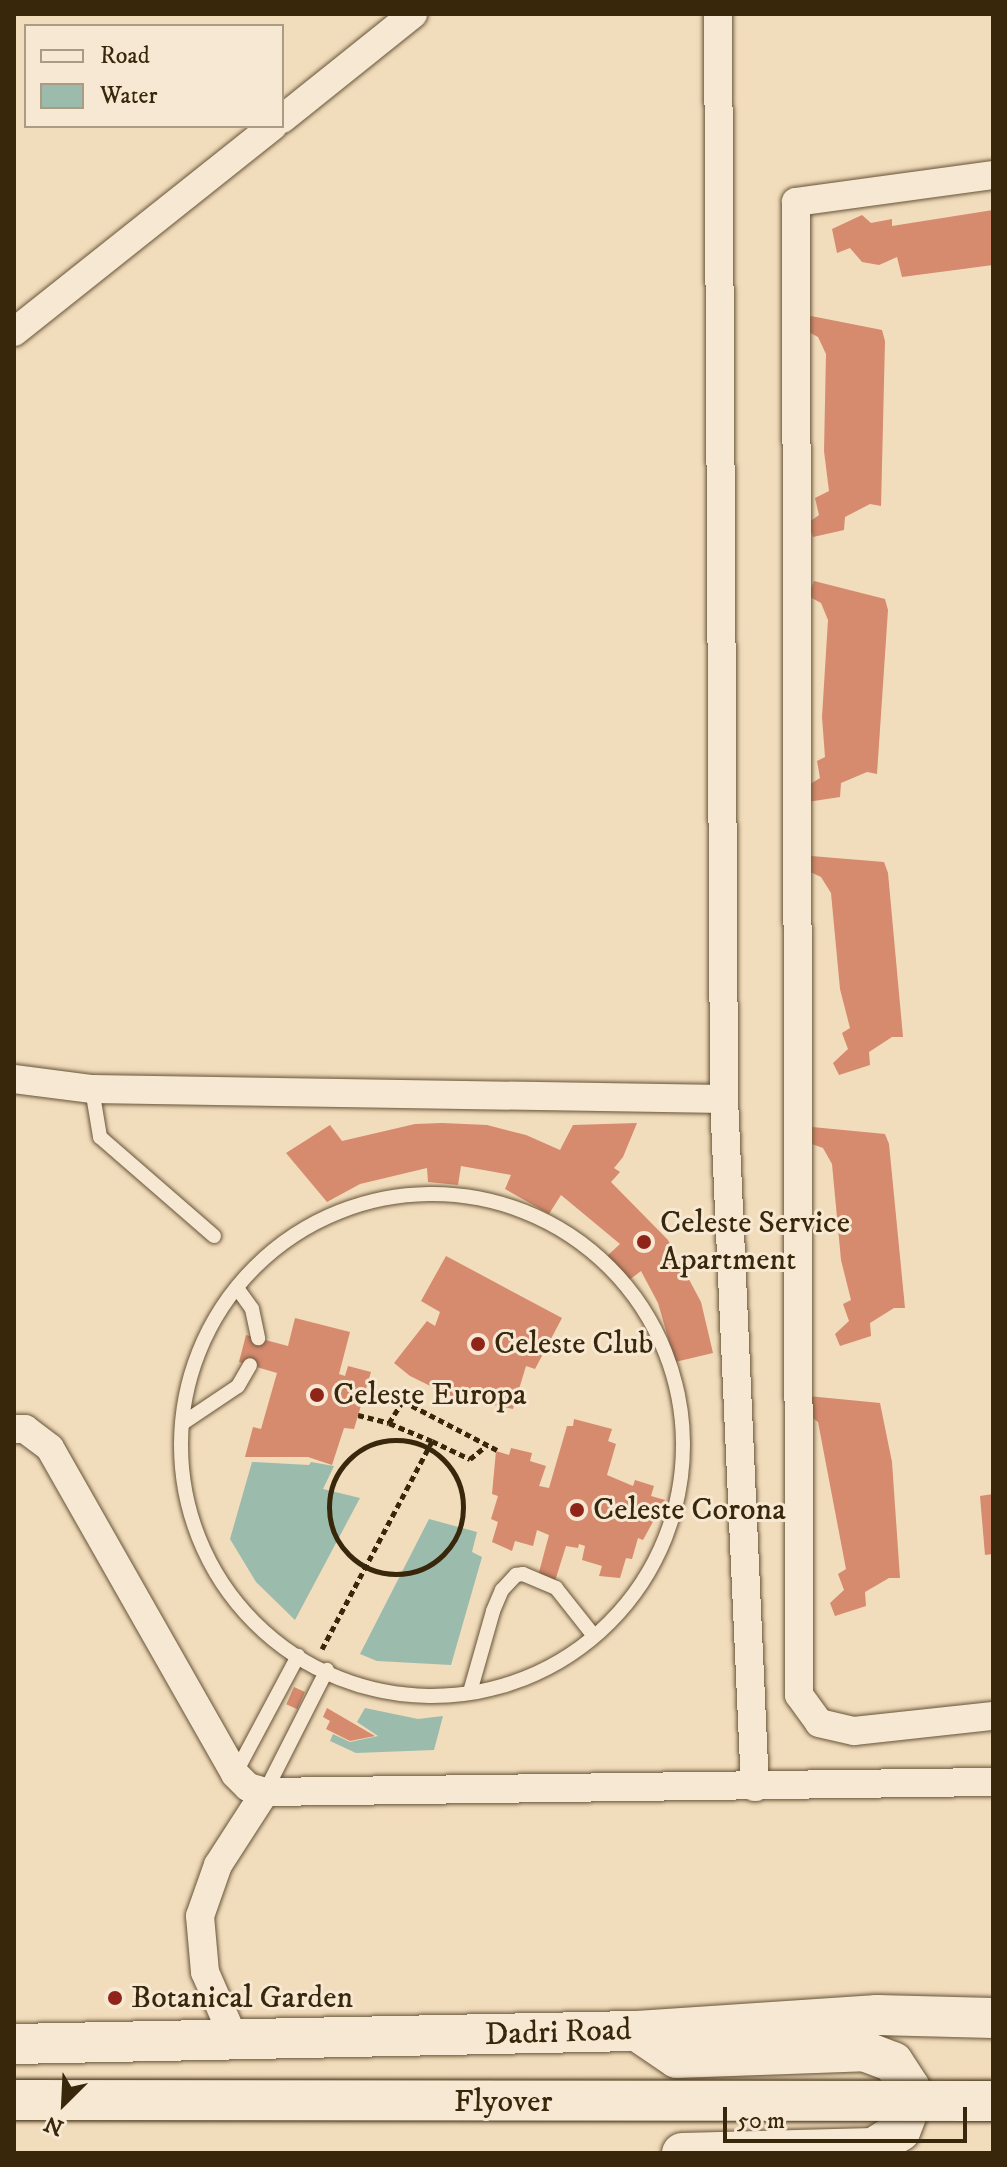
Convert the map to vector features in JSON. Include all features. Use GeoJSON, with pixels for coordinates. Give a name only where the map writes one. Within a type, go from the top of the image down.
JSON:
{"type":"FeatureCollection","features":[{"type":"Feature","properties":{"kind":"main road"},"geometry":{"type":"LineString","coordinates":[[14,2014],[123,2042]]}},
{"type":"Feature","properties":{"kind":"main road","name":"Dadri Road"},"geometry":{"type":"LineString","coordinates":[[123,2042],[637,2031],[877,2015],[993,2018]]}},
{"type":"Feature","properties":{"kind":"main road"},"geometry":{"type":"LineString","coordinates":[[637,2031],[677,2058],[864,2051],[893,2062],[910,2088],[911,2103],[900,2131],[874,2148],[682,2153]]}},
{"type":"Feature","properties":{"kind":"main road"},"geometry":{"type":"LineString","coordinates":[[14,2044],[123,2042]]}},
{"type":"Feature","properties":{"kind":"main road","name":"Flyover"},"geometry":{"type":"LineString","coordinates":[[14,2100],[993,2101]]}},
{"type":"Feature","properties":{"kind":"street"},"geometry":{"type":"LineString","coordinates":[[284,117],[413,14]]}},
{"type":"Feature","properties":{"kind":"street"},"geometry":{"type":"LineString","coordinates":[[718,14],[724,1099],[755,1787]]}},
{"type":"Feature","properties":{"kind":"street"},"geometry":{"type":"LineString","coordinates":[[14,332],[270,128]]}},
{"type":"Feature","properties":{"kind":"street"},"geometry":{"type":"LineString","coordinates":[[993,175],[796,202],[796,297],[799,1695],[819,1723],[854,1731],[993,1716]]}},
{"type":"Feature","properties":{"kind":"street"},"geometry":{"type":"LineString","coordinates":[[14,1079],[92,1089],[724,1099]]}},
{"type":"Feature","properties":{"kind":"street"},"geometry":{"type":"LineString","coordinates":[[14,1429],[25,1429],[50,1448],[235,1774],[248,1787],[265,1792],[993,1782]]}},
{"type":"Feature","properties":{"kind":"street"},"geometry":{"type":"LineString","coordinates":[[235,2041],[205,1972],[200,1916],[218,1865],[265,1792]]}},
{"type":"Feature","properties":{"kind":"lane"},"geometry":{"type":"LineString","coordinates":[[92,1089],[100,1137],[214,1236]]}},
{"type":"Feature","properties":{"kind":"lane"},"geometry":{"type":"LineString","coordinates":[[454,1191],[516,1208],[573,1248],[654,1315],[674,1364],[685,1405],[684,1451],[671,1532],[614,1619],[563,1664],[494,1689],[426,1697],[349,1681],[298,1656],[256,1625],[211,1569],[197,1536],[188,1494],[183,1423],[187,1365],[199,1339],[237,1288],[290,1235],[330,1213],[382,1194],[454,1191]]}},
{"type":"Feature","properties":{"kind":"lane"},"geometry":{"type":"LineString","coordinates":[[237,1288],[252,1309],[258,1338]]}},
{"type":"Feature","properties":{"kind":"lane"},"geometry":{"type":"LineString","coordinates":[[183,1423],[238,1386],[250,1365]]}},
{"type":"Feature","properties":{"kind":"lane"},"geometry":{"type":"LineString","coordinates":[[470,1692],[493,1611],[502,1590],[516,1575],[523,1574],[556,1588],[594,1636]]}},
{"type":"Feature","properties":{"kind":"lane"},"geometry":{"type":"LineString","coordinates":[[235,1774],[298,1656]]}},
{"type":"Feature","properties":{"kind":"lane"},"geometry":{"type":"LineString","coordinates":[[265,1792],[320,1667]]}},
{"type":"Feature","properties":{"kind":"path"},"geometry":{"type":"LineString","coordinates":[[389,1423],[403,1401],[497,1450]]}},
{"type":"Feature","properties":{"kind":"path"},"geometry":{"type":"LineString","coordinates":[[358,1415],[389,1423],[470,1459],[487,1445]]}},
{"type":"Feature","properties":{"kind":"path"},"geometry":{"type":"LineString","coordinates":[[403,1440],[428,1448],[449,1464],[461,1488],[463,1514],[456,1539],[439,1559],[416,1572],[389,1574],[365,1567],[344,1550],[331,1526],[329,1500],[336,1475],[353,1454],[377,1442],[403,1440]]}},
{"type":"Feature","properties":{"kind":"path"},"geometry":{"type":"LineString","coordinates":[[320,1667],[365,1567],[432,1441]]}},
{"type":"Feature","properties":{"kind":"water"},"geometry":{"type":"Polygon","coordinates":[[[252,1462],[309,1465],[311,1462],[334,1466],[323,1489],[360,1498],[295,1620],[256,1582],[230,1539],[252,1462]]]}},
{"type":"Feature","properties":{"kind":"water"},"geometry":{"type":"Polygon","coordinates":[[[429,1519],[477,1532],[472,1552],[482,1557],[451,1665],[377,1661],[360,1654],[429,1519]]]}},
{"type":"Feature","properties":{"kind":"water"},"geometry":{"type":"Polygon","coordinates":[[[365,1708],[418,1719],[443,1716],[434,1750],[356,1753],[330,1741],[333,1734],[350,1742],[378,1736],[357,1722],[365,1708]]]}},
{"type":"Feature","properties":{"kind":"building"},"geometry":{"type":"Polygon","coordinates":[[[993,210],[993,265],[902,277],[897,257],[879,265],[862,262],[850,248],[837,253],[832,229],[862,215],[871,223],[892,219],[892,226],[993,210]]]}},
{"type":"Feature","properties":{"kind":"building"},"geometry":{"type":"Polygon","coordinates":[[[811,316],[882,330],[885,341],[881,506],[870,504],[845,517],[844,530],[813,537],[808,523],[819,515],[815,498],[829,491],[824,451],[826,354],[818,337],[805,330],[811,316]]]}},
{"type":"Feature","properties":{"kind":"building"},"geometry":{"type":"Polygon","coordinates":[[[814,581],[885,599],[888,610],[877,774],[867,772],[841,783],[840,797],[807,802],[804,788],[820,778],[817,761],[825,757],[822,717],[828,620],[821,603],[808,596],[814,581]]]}},
{"type":"Feature","properties":{"kind":"building"},"geometry":{"type":"Polygon","coordinates":[[[811,856],[884,862],[888,873],[903,1037],[892,1037],[869,1052],[870,1065],[839,1075],[833,1063],[848,1049],[842,1033],[850,1028],[840,989],[831,893],[821,877],[808,871],[811,856]]]}},
{"type":"Feature","properties":{"kind":"building","name":"Celeste Service Apartment"},"geometry":{"type":"Polygon","coordinates":[[[637,1123],[623,1157],[614,1168],[620,1172],[611,1182],[668,1240],[701,1302],[713,1353],[675,1362],[658,1303],[641,1271],[624,1284],[606,1257],[620,1244],[561,1195],[549,1214],[505,1189],[511,1175],[461,1166],[458,1185],[428,1182],[427,1168],[360,1184],[327,1202],[286,1153],[330,1125],[342,1141],[415,1124],[487,1125],[526,1135],[560,1150],[573,1125],[637,1123]]]}},
{"type":"Feature","properties":{"kind":"building"},"geometry":{"type":"Polygon","coordinates":[[[812,1127],[885,1134],[889,1144],[905,1308],[894,1308],[870,1323],[871,1336],[840,1346],[835,1334],[849,1321],[843,1304],[851,1300],[841,1260],[832,1164],[823,1148],[809,1143],[812,1127]]]}},
{"type":"Feature","properties":{"kind":"building","name":"Celeste Club"},"geometry":{"type":"Polygon","coordinates":[[[446,1256],[562,1318],[535,1369],[526,1366],[513,1409],[451,1396],[410,1376],[394,1363],[427,1321],[435,1326],[440,1312],[421,1301],[446,1256]]]}},
{"type":"Feature","properties":{"kind":"building","name":"Celeste Europa"},"geometry":{"type":"Polygon","coordinates":[[[295,1318],[350,1332],[339,1374],[345,1376],[348,1366],[371,1372],[354,1429],[344,1428],[332,1465],[308,1457],[245,1457],[253,1427],[261,1429],[277,1373],[239,1362],[246,1335],[288,1346],[295,1318]]]}},
{"type":"Feature","properties":{"kind":"building"},"geometry":{"type":"Polygon","coordinates":[[[808,1396],[880,1403],[892,1462],[900,1578],[889,1578],[865,1592],[866,1606],[835,1616],[830,1603],[844,1590],[838,1574],[846,1569],[818,1422],[804,1412],[808,1396]]]}},
{"type":"Feature","properties":{"kind":"building","name":"Celeste Corona"},"geometry":{"type":"Polygon","coordinates":[[[574,1419],[612,1429],[608,1441],[616,1444],[607,1475],[633,1486],[635,1480],[654,1486],[651,1496],[665,1500],[643,1540],[638,1538],[632,1559],[626,1558],[620,1578],[599,1576],[602,1566],[582,1560],[585,1546],[579,1544],[578,1548],[566,1546],[555,1581],[538,1576],[549,1535],[537,1530],[533,1546],[515,1541],[512,1551],[492,1542],[498,1522],[491,1519],[498,1496],[492,1494],[496,1451],[509,1455],[511,1448],[532,1453],[530,1461],[546,1466],[539,1486],[549,1488],[567,1426],[573,1426],[574,1419]]]}},
{"type":"Feature","properties":{"kind":"building"},"geometry":{"type":"Polygon","coordinates":[[[993,1494],[993,1554],[985,1555],[980,1496],[993,1494]]]}},
{"type":"Feature","properties":{"kind":"building"},"geometry":{"type":"Polygon","coordinates":[[[294,1687],[305,1692],[297,1709],[286,1704],[294,1687]]]}},
{"type":"Feature","properties":{"kind":"building"},"geometry":{"type":"Polygon","coordinates":[[[327,1708],[375,1736],[350,1741],[326,1729],[330,1721],[323,1717],[327,1708]]]}},
{"type":"Feature","properties":{"kind":"place","name":"Celeste Service Apartment"},"geometry":{"type":"Point","coordinates":[644,1242]}},
{"type":"Feature","properties":{"kind":"place","name":"Celeste Club"},"geometry":{"type":"Point","coordinates":[478,1344]}},
{"type":"Feature","properties":{"kind":"place","name":"Celeste Europa"},"geometry":{"type":"Point","coordinates":[317,1395]}},
{"type":"Feature","properties":{"kind":"place","name":"Celeste Corona"},"geometry":{"type":"Point","coordinates":[577,1510]}},
{"type":"Feature","properties":{"kind":"place","name":"Botanical Garden"},"geometry":{"type":"Point","coordinates":[115,1998]}}]}
